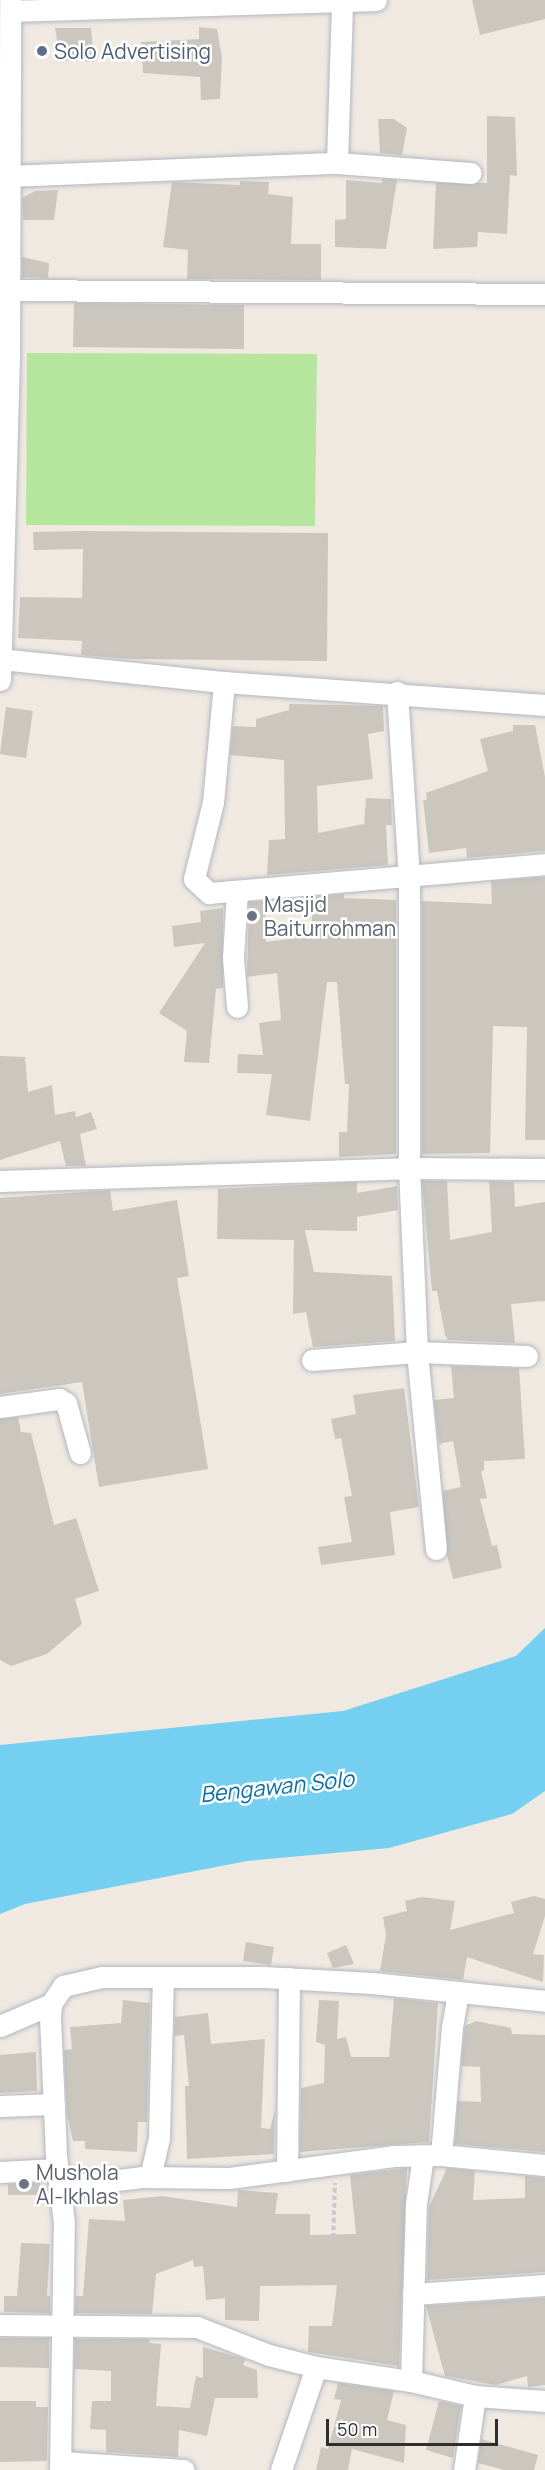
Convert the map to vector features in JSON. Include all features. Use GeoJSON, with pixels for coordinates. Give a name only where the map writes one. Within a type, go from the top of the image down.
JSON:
{"type":"FeatureCollection","features":[{"type":"Feature","properties":{"kind":"street"},"geometry":{"type":"LineString","coordinates":[[0,680],[8,290],[8,176],[5,103],[10,6],[342,4],[376,0]]}},
{"type":"Feature","properties":{"kind":"street"},"geometry":{"type":"LineString","coordinates":[[337,163],[342,4]]}},
{"type":"Feature","properties":{"kind":"street"},"geometry":{"type":"LineString","coordinates":[[8,176],[337,163],[471,173]]}},
{"type":"Feature","properties":{"kind":"street"},"geometry":{"type":"LineString","coordinates":[[8,290],[545,294]]}},
{"type":"Feature","properties":{"kind":"street"},"geometry":{"type":"LineString","coordinates":[[2,659],[224,682],[397,692],[545,705]]}},
{"type":"Feature","properties":{"kind":"street"},"geometry":{"type":"LineString","coordinates":[[224,682],[213,802],[194,879],[209,893],[409,878],[545,864]]}},
{"type":"Feature","properties":{"kind":"street"},"geometry":{"type":"LineString","coordinates":[[397,692],[409,878],[409,1168],[417,1352],[436,1549]]}},
{"type":"Feature","properties":{"kind":"street"},"geometry":{"type":"LineString","coordinates":[[237,892],[233,958],[237,1007]]}},
{"type":"Feature","properties":{"kind":"street"},"geometry":{"type":"LineString","coordinates":[[0,1181],[409,1168],[545,1169]]}},
{"type":"Feature","properties":{"kind":"street"},"geometry":{"type":"LineString","coordinates":[[312,1360],[417,1352],[527,1356]]}},
{"type":"Feature","properties":{"kind":"street"},"geometry":{"type":"LineString","coordinates":[[0,1407],[59,1399],[66,1403],[80,1453]]}},
{"type":"Feature","properties":{"kind":"street"},"geometry":{"type":"LineString","coordinates":[[287,2171],[289,1978]]}},
{"type":"Feature","properties":{"kind":"street"},"geometry":{"type":"LineString","coordinates":[[0,2026],[51,2004],[63,1986],[85,1979],[289,1978],[545,2001]]}},
{"type":"Feature","properties":{"kind":"street"},"geometry":{"type":"LineString","coordinates":[[150,2177],[159,2138],[163,1979]]}},
{"type":"Feature","properties":{"kind":"street"},"geometry":{"type":"LineString","coordinates":[[411,2381],[416,2204],[432,2156],[458,1993]]}},
{"type":"Feature","properties":{"kind":"street"},"geometry":{"type":"LineString","coordinates":[[51,2004],[58,2178],[64,2223],[60,2468],[183,2470]]}},
{"type":"Feature","properties":{"kind":"street"},"geometry":{"type":"LineString","coordinates":[[0,2106],[54,2104]]}},
{"type":"Feature","properties":{"kind":"street"},"geometry":{"type":"LineString","coordinates":[[0,2172],[58,2178],[150,2177],[203,2180],[432,2156],[545,2165]]}},
{"type":"Feature","properties":{"kind":"street"},"geometry":{"type":"LineString","coordinates":[[413,2294],[545,2285]]}},
{"type":"Feature","properties":{"kind":"street"},"geometry":{"type":"LineString","coordinates":[[0,2325],[197,2327],[269,2355],[316,2367],[411,2381],[476,2396],[545,2402]]}},
{"type":"Feature","properties":{"kind":"street"},"geometry":{"type":"LineString","coordinates":[[281,2470],[316,2367]]}},
{"type":"Feature","properties":{"kind":"street"},"geometry":{"type":"LineString","coordinates":[[464,2470],[476,2396]]}},
{"type":"Feature","properties":{"kind":"path"},"geometry":{"type":"LineString","coordinates":[[333,2246],[336,2165]]}},
{"type":"Feature","properties":{"kind":"green space"},"geometry":{"type":"Polygon","coordinates":[[[27,353],[317,354],[315,526],[26,525],[27,353]]]}},
{"type":"Feature","properties":{"kind":"water","name":"Bengawan Solo"},"geometry":{"type":"Polygon","coordinates":[[[545,1628],[545,1791],[512,1814],[389,1848],[247,1861],[25,1904],[0,1914],[0,1745],[343,1711],[516,1656],[545,1628]]]}},
{"type":"Feature","properties":{"kind":"building"},"geometry":{"type":"Polygon","coordinates":[[[472,0],[545,0],[545,19],[480,35],[472,0]]]}},
{"type":"Feature","properties":{"kind":"building"},"geometry":{"type":"Polygon","coordinates":[[[199,27],[217,29],[222,57],[220,99],[201,100],[200,77],[143,73],[141,42],[199,39],[199,27]]]}},
{"type":"Feature","properties":{"kind":"building"},"geometry":{"type":"Polygon","coordinates":[[[55,28],[91,28],[94,62],[60,60],[55,28]]]}},
{"type":"Feature","properties":{"kind":"building"},"geometry":{"type":"Polygon","coordinates":[[[487,116],[515,117],[517,176],[510,175],[507,234],[478,232],[477,247],[433,249],[436,183],[487,183],[487,116]]]}},
{"type":"Feature","properties":{"kind":"building"},"geometry":{"type":"Polygon","coordinates":[[[378,119],[394,119],[407,128],[402,155],[380,153],[378,119]]]}},
{"type":"Feature","properties":{"kind":"building"},"geometry":{"type":"Polygon","coordinates":[[[382,179],[397,180],[386,249],[335,247],[335,220],[346,219],[346,180],[382,183],[382,179]]]}},
{"type":"Feature","properties":{"kind":"building"},"geometry":{"type":"Polygon","coordinates":[[[240,181],[269,182],[268,194],[293,197],[291,244],[321,244],[321,280],[187,279],[188,250],[163,247],[172,182],[240,185],[240,181]]]}},
{"type":"Feature","properties":{"kind":"building"},"geometry":{"type":"Polygon","coordinates":[[[58,190],[54,220],[23,220],[22,198],[35,191],[58,190]]]}},
{"type":"Feature","properties":{"kind":"building"},"geometry":{"type":"Polygon","coordinates":[[[22,257],[49,263],[48,278],[22,277],[22,257]]]}},
{"type":"Feature","properties":{"kind":"building"},"geometry":{"type":"Polygon","coordinates":[[[74,303],[244,305],[244,349],[73,347],[74,303]]]}},
{"type":"Feature","properties":{"kind":"building"},"geometry":{"type":"Polygon","coordinates":[[[33,532],[328,533],[327,661],[129,659],[81,655],[82,641],[18,638],[20,597],[82,598],[83,549],[34,550],[33,532]]]}},
{"type":"Feature","properties":{"kind":"building"},"geometry":{"type":"Polygon","coordinates":[[[289,704],[383,706],[384,731],[368,734],[373,779],[317,786],[318,833],[364,824],[366,798],[391,799],[392,825],[386,825],[388,865],[267,875],[269,840],[285,839],[284,760],[230,755],[233,726],[256,727],[256,719],[289,710],[289,704]]]}},
{"type":"Feature","properties":{"kind":"building"},"geometry":{"type":"Polygon","coordinates":[[[6,707],[33,711],[26,758],[0,754],[6,707]]]}},
{"type":"Feature","properties":{"kind":"building"},"geometry":{"type":"Polygon","coordinates":[[[513,725],[535,725],[545,777],[545,851],[467,858],[466,848],[429,853],[423,800],[427,800],[426,793],[488,771],[480,739],[513,731],[513,725]]]}},
{"type":"Feature","properties":{"kind":"building"},"geometry":{"type":"Polygon","coordinates":[[[545,877],[545,1140],[525,1140],[527,1027],[493,1026],[490,1153],[422,1154],[422,901],[492,904],[491,881],[545,877]]]}},
{"type":"Feature","properties":{"kind":"building"},"geometry":{"type":"Polygon","coordinates":[[[344,894],[344,898],[396,900],[396,1154],[339,1157],[339,1132],[347,1132],[349,1084],[345,1084],[337,982],[327,982],[310,1121],[266,1115],[272,1074],[237,1073],[238,1054],[263,1055],[259,1023],[281,1020],[277,973],[247,977],[249,902],[265,901],[266,942],[311,936],[313,897],[344,894]]]}},
{"type":"Feature","properties":{"kind":"building"},"geometry":{"type":"Polygon","coordinates":[[[223,908],[223,988],[216,989],[209,1063],[184,1062],[187,1031],[159,1013],[205,943],[174,947],[172,926],[201,922],[200,911],[223,908]]]}},
{"type":"Feature","properties":{"kind":"building"},"geometry":{"type":"Polygon","coordinates":[[[0,1056],[25,1057],[28,1092],[52,1085],[55,1115],[75,1111],[76,1117],[91,1112],[97,1129],[80,1134],[86,1166],[66,1166],[60,1141],[0,1160],[0,1056]]]}},
{"type":"Feature","properties":{"kind":"building"},"geometry":{"type":"Polygon","coordinates":[[[422,1181],[447,1181],[450,1240],[492,1232],[489,1181],[514,1182],[515,1207],[545,1202],[545,1301],[511,1304],[515,1343],[448,1340],[445,1335],[437,1291],[432,1291],[422,1181]]]}},
{"type":"Feature","properties":{"kind":"building"},"geometry":{"type":"Polygon","coordinates":[[[357,1182],[357,1193],[397,1186],[398,1210],[357,1217],[357,1231],[305,1230],[314,1272],[392,1276],[395,1341],[313,1347],[306,1312],[293,1314],[294,1240],[217,1239],[218,1189],[357,1182]]]}},
{"type":"Feature","properties":{"kind":"building"},"geometry":{"type":"Polygon","coordinates":[[[110,1190],[113,1211],[177,1200],[189,1276],[177,1278],[208,1469],[99,1487],[82,1382],[0,1394],[0,1198],[110,1190]]]}},
{"type":"Feature","properties":{"kind":"building"},"geometry":{"type":"Polygon","coordinates":[[[451,1366],[519,1368],[525,1459],[484,1461],[484,1470],[481,1471],[487,1498],[480,1499],[492,1546],[497,1545],[502,1568],[453,1579],[447,1555],[443,1491],[461,1487],[453,1441],[439,1444],[434,1400],[454,1398],[451,1366]]]}},
{"type":"Feature","properties":{"kind":"building"},"geometry":{"type":"Polygon","coordinates":[[[404,1388],[419,1507],[390,1512],[395,1555],[321,1565],[318,1547],[352,1542],[344,1497],[352,1496],[341,1438],[335,1439],[331,1419],[356,1414],[353,1395],[404,1388]]]}},
{"type":"Feature","properties":{"kind":"building"},"geometry":{"type":"Polygon","coordinates":[[[18,1417],[21,1432],[31,1433],[54,1525],[76,1518],[99,1591],[75,1599],[82,1624],[47,1654],[11,1666],[0,1660],[0,1419],[18,1417]]]}},
{"type":"Feature","properties":{"kind":"building"},"geometry":{"type":"Polygon","coordinates":[[[534,1896],[545,1899],[545,1916],[533,1954],[544,1955],[543,1982],[467,1957],[463,1980],[380,1971],[386,1935],[383,1917],[407,1911],[405,1901],[422,1897],[455,1901],[450,1930],[514,1913],[511,1902],[534,1896]]]}},
{"type":"Feature","properties":{"kind":"building"},"geometry":{"type":"Polygon","coordinates":[[[246,1942],[274,1947],[271,1965],[243,1961],[246,1942]]]}},
{"type":"Feature","properties":{"kind":"building"},"geometry":{"type":"Polygon","coordinates":[[[346,1945],[354,1964],[333,1968],[327,1953],[346,1945]]]}},
{"type":"Feature","properties":{"kind":"building"},"geometry":{"type":"Polygon","coordinates":[[[394,1998],[438,2003],[429,2142],[300,2152],[301,2088],[324,2083],[325,2045],[316,2042],[319,2000],[339,2001],[337,2039],[346,2037],[351,2057],[389,2057],[394,1998]]]}},
{"type":"Feature","properties":{"kind":"building"},"geometry":{"type":"Polygon","coordinates":[[[123,2000],[150,2003],[147,2122],[138,2122],[137,2152],[85,2149],[85,2141],[73,2141],[67,2114],[64,2050],[72,2049],[70,2027],[121,2023],[123,2000]]]}},
{"type":"Feature","properties":{"kind":"building"},"geometry":{"type":"Polygon","coordinates":[[[208,2013],[211,2044],[265,2039],[261,2128],[270,2129],[275,2110],[274,2154],[187,2159],[185,2086],[189,2086],[184,2035],[174,2036],[175,2017],[208,2013]]]}},
{"type":"Feature","properties":{"kind":"building"},"geometry":{"type":"Polygon","coordinates":[[[476,2021],[511,2028],[512,2034],[545,2035],[545,2152],[455,2144],[458,2101],[481,2102],[480,2067],[461,2066],[465,2026],[476,2021]]]}},
{"type":"Feature","properties":{"kind":"building"},"geometry":{"type":"Polygon","coordinates":[[[36,2052],[37,2091],[0,2093],[0,2055],[36,2052]]]}},
{"type":"Feature","properties":{"kind":"building"},"geometry":{"type":"Polygon","coordinates":[[[407,2168],[399,2366],[308,2352],[309,2326],[332,2326],[337,2285],[260,2286],[259,2321],[225,2320],[225,2298],[206,2300],[203,2266],[194,2267],[193,2260],[156,2274],[152,2314],[75,2313],[76,2296],[83,2296],[89,2219],[125,2221],[123,2200],[162,2196],[237,2207],[238,2190],[278,2193],[275,2214],[310,2214],[310,2235],[356,2234],[350,2175],[407,2168]]]}},
{"type":"Feature","properties":{"kind":"building"},"geometry":{"type":"Polygon","coordinates":[[[447,2168],[475,2171],[473,2200],[525,2198],[525,2176],[545,2178],[545,2272],[427,2280],[429,2207],[447,2168]]]}},
{"type":"Feature","properties":{"kind":"building"},"geometry":{"type":"Polygon","coordinates":[[[40,2183],[40,2195],[8,2195],[8,2184],[40,2183]]]}},
{"type":"Feature","properties":{"kind":"building"},"geometry":{"type":"Polygon","coordinates":[[[21,2243],[50,2244],[47,2296],[50,2296],[50,2313],[4,2312],[4,2296],[17,2296],[21,2243]]]}},
{"type":"Feature","properties":{"kind":"building"},"geometry":{"type":"Polygon","coordinates":[[[545,2298],[545,2385],[528,2387],[527,2376],[496,2385],[445,2376],[426,2306],[545,2298]]]}},
{"type":"Feature","properties":{"kind":"building"},"geometry":{"type":"Polygon","coordinates":[[[0,2338],[49,2338],[49,2368],[0,2367],[0,2338]]]}},
{"type":"Feature","properties":{"kind":"building"},"geometry":{"type":"Polygon","coordinates":[[[75,2339],[150,2339],[149,2343],[161,2344],[156,2406],[190,2408],[196,2376],[203,2378],[203,2347],[245,2359],[243,2365],[257,2370],[258,2398],[215,2398],[207,2436],[179,2430],[178,2457],[106,2452],[106,2430],[90,2429],[92,2401],[111,2401],[111,2371],[74,2369],[75,2339]]]}},
{"type":"Feature","properties":{"kind":"building"},"geometry":{"type":"Polygon","coordinates":[[[338,2383],[394,2391],[387,2420],[406,2425],[404,2463],[352,2449],[348,2470],[316,2470],[321,2447],[328,2449],[341,2400],[334,2399],[338,2383]]]}},
{"type":"Feature","properties":{"kind":"building"},"geometry":{"type":"Polygon","coordinates":[[[0,2401],[36,2401],[36,2407],[48,2407],[47,2461],[0,2462],[0,2401]]]}},
{"type":"Feature","properties":{"kind":"building"},"geometry":{"type":"Polygon","coordinates":[[[439,2401],[461,2406],[453,2458],[426,2450],[439,2401]]]}},
{"type":"Feature","properties":{"kind":"building"},"geometry":{"type":"Polygon","coordinates":[[[481,2439],[538,2455],[534,2470],[504,2470],[478,2463],[481,2439]]]}},
{"type":"Feature","properties":{"kind":"place","name":"Solo Advertising"},"geometry":{"type":"Point","coordinates":[42,51]}},
{"type":"Feature","properties":{"kind":"place","name":"Masjid Baiturrohman"},"geometry":{"type":"Point","coordinates":[252,916]}},
{"type":"Feature","properties":{"kind":"place","name":"Mushola Al-Ikhlas"},"geometry":{"type":"Point","coordinates":[24,2184]}}]}
